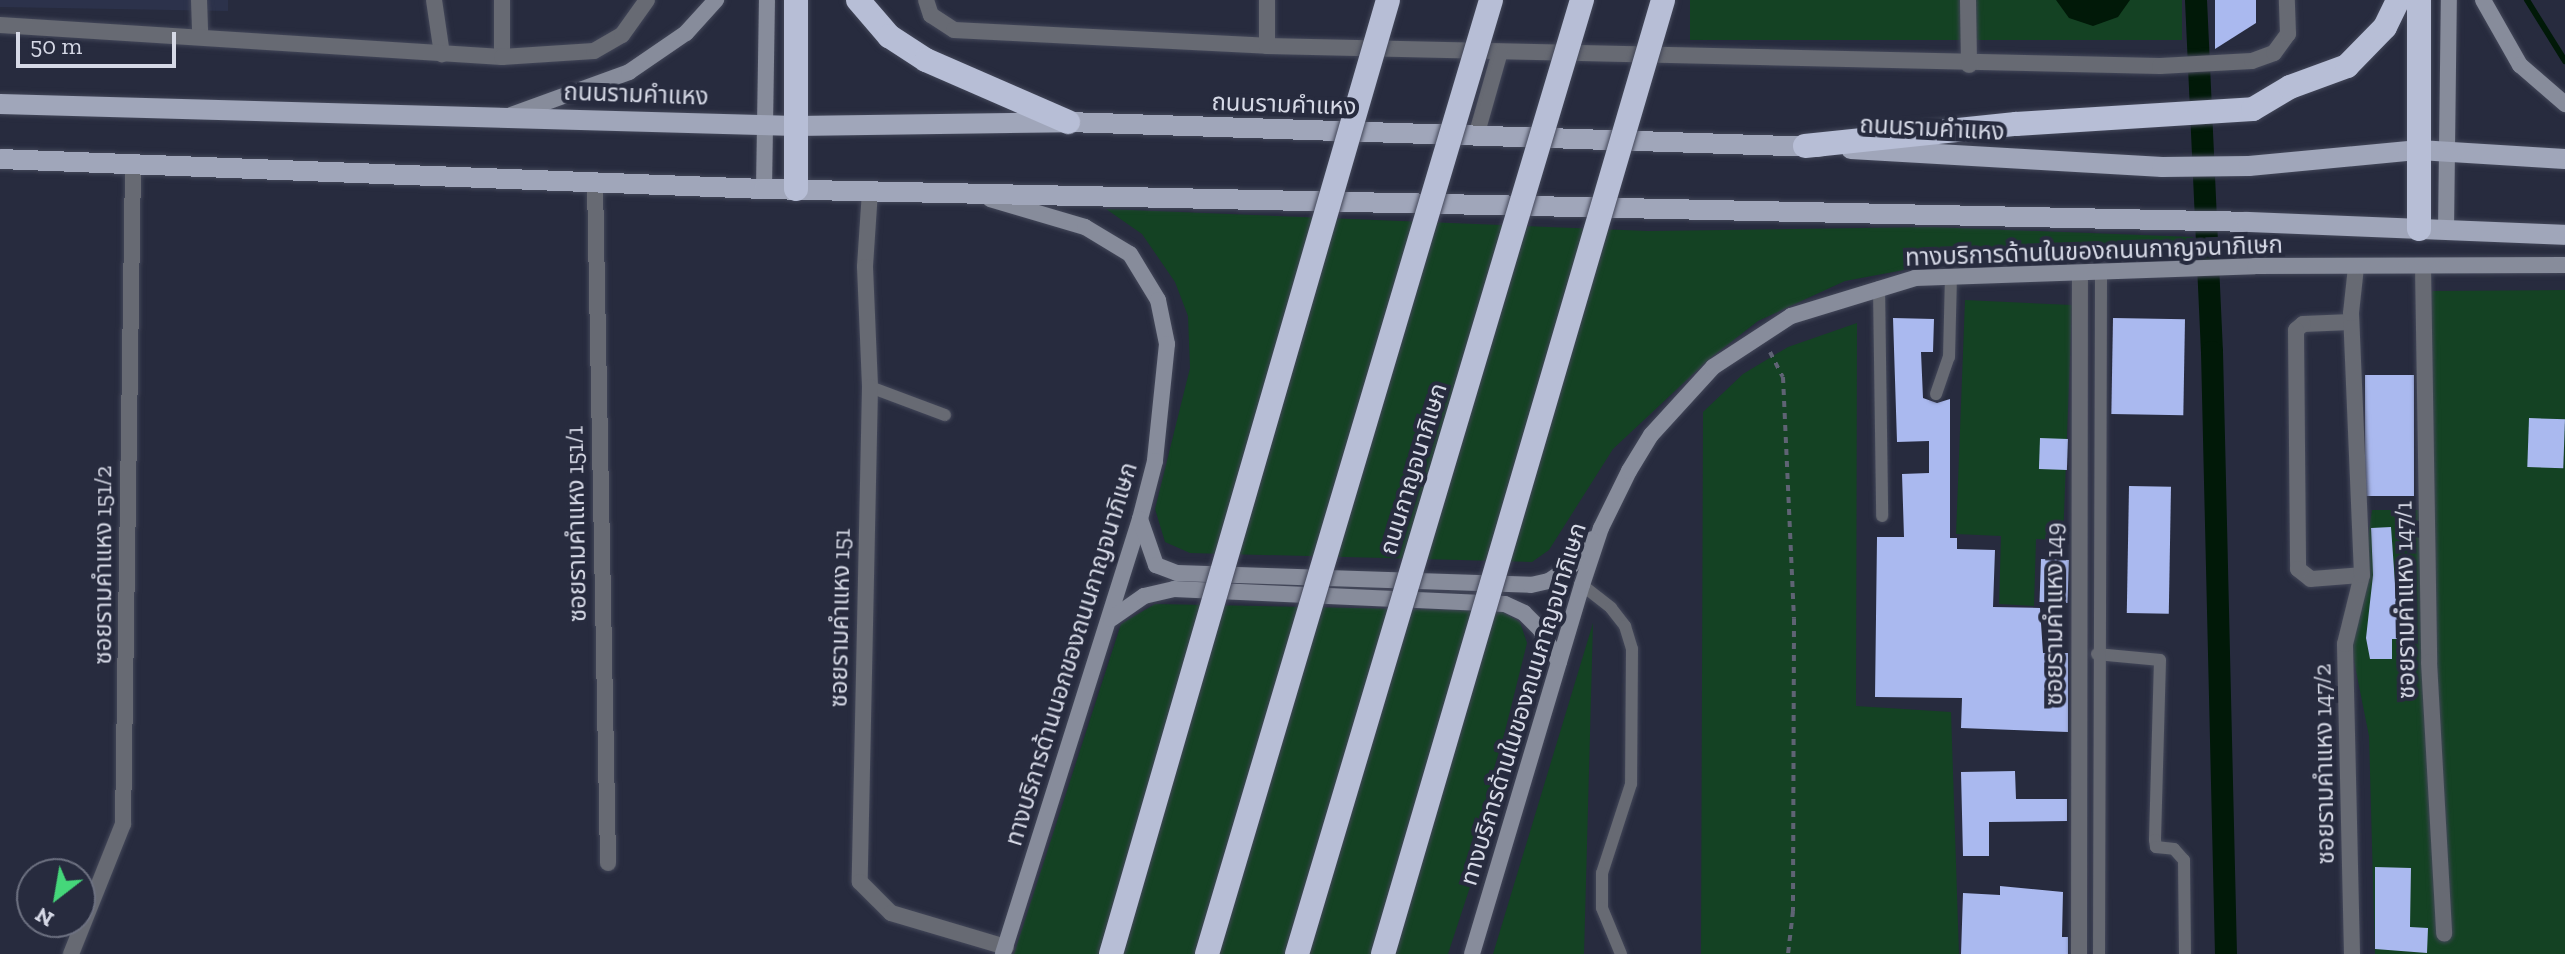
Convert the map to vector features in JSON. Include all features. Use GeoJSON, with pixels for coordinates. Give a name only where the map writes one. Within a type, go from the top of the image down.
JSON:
{"type":"FeatureCollection","features":[{"type":"Feature","properties":{"kind":"highway"},"geometry":{"type":"LineString","coordinates":[[796,0],[796,189]]}},
{"type":"Feature","properties":{"kind":"highway"},"geometry":{"type":"LineString","coordinates":[[858,0],[889,36],[926,60],[1068,122]]}},
{"type":"Feature","properties":{"kind":"highway"},"geometry":{"type":"LineString","coordinates":[[1111,954],[1388,0]]}},
{"type":"Feature","properties":{"kind":"highway"},"geometry":{"type":"LineString","coordinates":[[1207,954],[1491,0]]}},
{"type":"Feature","properties":{"kind":"highway","name":"ถนนกาญจนาภิเษก"},"geometry":{"type":"LineString","coordinates":[[1297,954],[1582,0]]}},
{"type":"Feature","properties":{"kind":"highway"},"geometry":{"type":"LineString","coordinates":[[1383,954],[1663,0]]}},
{"type":"Feature","properties":{"kind":"highway"},"geometry":{"type":"LineString","coordinates":[[1805,146],[2253,109],[2290,87],[2347,66],[2385,27],[2398,0]]}},
{"type":"Feature","properties":{"kind":"highway"},"geometry":{"type":"LineString","coordinates":[[2419,0],[2419,229]]}},
{"type":"Feature","properties":{"kind":"main road"},"geometry":{"type":"LineString","coordinates":[[509,115],[629,72],[686,33],[716,0]]}},
{"type":"Feature","properties":{"kind":"main road"},"geometry":{"type":"LineString","coordinates":[[764,189],[767,0]]}},
{"type":"Feature","properties":{"kind":"main road"},"geometry":{"type":"LineString","coordinates":[[2446,231],[2449,0]]}},
{"type":"Feature","properties":{"kind":"main road"},"geometry":{"type":"LineString","coordinates":[[2483,0],[2520,65],[2565,104]]}},
{"type":"Feature","properties":{"kind":"main road","name":"ถนนรามคำแหง"},"geometry":{"type":"LineString","coordinates":[[0,104],[509,115],[796,126],[1068,122],[1805,146],[2162,167],[2249,166],[2419,150],[2565,159]]}},
{"type":"Feature","properties":{"kind":"main road"},"geometry":{"type":"LineString","coordinates":[[0,159],[764,189],[2163,223],[2247,222],[2565,235]]}},
{"type":"Feature","properties":{"kind":"main road","name":"ทางบริการด้านนอกของถนนกาญจนาภิเษก"},"geometry":{"type":"LineString","coordinates":[[973,194],[1085,227],[1130,254],[1158,300],[1167,344],[1155,461],[1140,519],[1111,619],[1004,950]]}},
{"type":"Feature","properties":{"kind":"main road","name":"ทางบริการด้านในของถนนกาญจนาภิเษก"},"geometry":{"type":"LineString","coordinates":[[1472,954],[1601,528],[1651,435],[1713,367],[1791,316],[1879,287],[1951,276],[2255,266],[2565,265]]}},
{"type":"Feature","properties":{"kind":"main road"},"geometry":{"type":"LineString","coordinates":[[1140,519],[1156,565],[1177,573],[1531,585],[1549,581],[1571,566],[1601,528]]}},
{"type":"Feature","properties":{"kind":"main road"},"geometry":{"type":"LineString","coordinates":[[1111,619],[1144,596],[1174,589],[1505,604],[1524,613],[1540,629],[1559,662]]}},
{"type":"Feature","properties":{"kind":"street"},"geometry":{"type":"LineString","coordinates":[[199,0],[200,35]]}},
{"type":"Feature","properties":{"kind":"street"},"geometry":{"type":"LineString","coordinates":[[434,0],[442,54]]}},
{"type":"Feature","properties":{"kind":"street"},"geometry":{"type":"LineString","coordinates":[[502,0],[502,57]]}},
{"type":"Feature","properties":{"kind":"street"},"geometry":{"type":"LineString","coordinates":[[1267,0],[1267,46]]}},
{"type":"Feature","properties":{"kind":"street"},"geometry":{"type":"LineString","coordinates":[[1968,0],[1969,65]]}},
{"type":"Feature","properties":{"kind":"street"},"geometry":{"type":"LineString","coordinates":[[929,7],[954,30],[1267,46],[1969,65],[2160,66],[2252,61],[2274,53],[2288,34],[2287,0]]}},
{"type":"Feature","properties":{"kind":"street","name":"ถนนรามคำแหง"},"geometry":{"type":"LineString","coordinates":[[0,25],[200,35],[502,57],[594,51],[622,35],[647,3]]}},
{"type":"Feature","properties":{"kind":"street"},"geometry":{"type":"LineString","coordinates":[[1476,136],[1500,52]]}},
{"type":"Feature","properties":{"kind":"street","name":"ซอยรามคำแหง 151/2"},"geometry":{"type":"LineString","coordinates":[[71,954],[86,908],[109,870],[123,824],[133,164]]}},
{"type":"Feature","properties":{"kind":"street","name":"ซอยรามคำแหง 151/1"},"geometry":{"type":"LineString","coordinates":[[595,183],[608,863]]}},
{"type":"Feature","properties":{"kind":"street","name":"ซอยรามคำแหง 151"},"geometry":{"type":"LineString","coordinates":[[870,191],[865,305],[870,387],[860,882],[873,901],[891,913],[1004,950]]}},
{"type":"Feature","properties":{"kind":"street","name":"ซอยรามคำแหง 147/1"},"geometry":{"type":"LineString","coordinates":[[2423,266],[2429,662],[2444,934]]}},
{"type":"Feature","properties":{"kind":"street","name":"ซอยรามคำแหง 147/2"},"geometry":{"type":"LineString","coordinates":[[2352,954],[2345,644],[2362,575],[2351,322],[2356,267]]}},
{"type":"Feature","properties":{"kind":"street","name":"ซอยรามคำแหง 149"},"geometry":{"type":"LineString","coordinates":[[2079,954],[2080,274]]}},
{"type":"Feature","properties":{"kind":"street"},"geometry":{"type":"LineString","coordinates":[[2351,322],[2303,324],[2296,330],[2298,569],[2311,579],[2362,575]]}},
{"type":"Feature","properties":{"kind":"lane"},"geometry":{"type":"LineString","coordinates":[[2099,954],[2097,654],[2101,273]]}},
{"type":"Feature","properties":{"kind":"lane"},"geometry":{"type":"LineString","coordinates":[[1936,394],[1949,357],[1951,276]]}},
{"type":"Feature","properties":{"kind":"lane"},"geometry":{"type":"LineString","coordinates":[[1879,287],[1882,516]]}},
{"type":"Feature","properties":{"kind":"lane"},"geometry":{"type":"LineString","coordinates":[[870,387],[945,415]]}},
{"type":"Feature","properties":{"kind":"lane"},"geometry":{"type":"LineString","coordinates":[[1582,585],[1611,608],[1625,626],[1632,649],[1631,784],[1602,873],[1602,908],[1621,954]]}},
{"type":"Feature","properties":{"kind":"lane"},"geometry":{"type":"LineString","coordinates":[[2097,654],[2160,660],[2155,840],[2156,847],[2174,849],[2184,860],[2185,954]]}},
{"type":"Feature","properties":{"kind":"path"},"geometry":{"type":"LineString","coordinates":[[1761,335],[1783,377],[1794,619],[1793,911],[1788,954]]}},
{"type":"Feature","properties":{"kind":"shaded area"},"geometry":{"type":"Polygon","coordinates":[[[0,0],[228,0],[228,11],[0,7],[0,0]]]}},
{"type":"Feature","properties":{"kind":"shaded area"},"geometry":{"type":"Polygon","coordinates":[[[2056,0],[2130,0],[2118,17],[2093,26],[2069,18],[2056,0]]]}},
{"type":"Feature","properties":{"kind":"green space"},"geometry":{"type":"Polygon","coordinates":[[[1690,0],[2182,0],[2182,40],[1690,40],[1690,0]]]}},
{"type":"Feature","properties":{"kind":"green space"},"geometry":{"type":"Polygon","coordinates":[[[1106,209],[1648,231],[1931,227],[2193,237],[2197,256],[1958,260],[1845,281],[1758,321],[1708,360],[1613,449],[1549,550],[1532,562],[1190,553],[1165,542],[1155,509],[1190,368],[1188,316],[1175,282],[1142,234],[1106,209]]]}},
{"type":"Feature","properties":{"kind":"green space"},"geometry":{"type":"Polygon","coordinates":[[[2565,290],[2565,954],[2375,954],[2369,736],[2351,646],[2372,510],[2433,510],[2429,291],[2565,290]]]}},
{"type":"Feature","properties":{"kind":"green space"},"geometry":{"type":"Polygon","coordinates":[[[1965,300],[2072,305],[2063,540],[2036,539],[2034,606],[1999,604],[2001,536],[1956,534],[1965,300]]]}},
{"type":"Feature","properties":{"kind":"green space"},"geometry":{"type":"Polygon","coordinates":[[[1857,323],[1856,706],[1951,712],[1959,954],[1701,954],[1703,412],[1743,374],[1788,347],[1857,323]]]}},
{"type":"Feature","properties":{"kind":"green space"},"geometry":{"type":"Polygon","coordinates":[[[1155,604],[1501,611],[1520,622],[1527,643],[1497,763],[1492,820],[1448,954],[1014,954],[1121,624],[1155,604]]]}},
{"type":"Feature","properties":{"kind":"green space"},"geometry":{"type":"Polygon","coordinates":[[[1593,623],[1584,954],[1493,954],[1593,623]]]}},
{"type":"Feature","properties":{"kind":"building"},"geometry":{"type":"Polygon","coordinates":[[[2215,0],[2256,0],[2256,23],[2215,49],[2215,0]]]}},
{"type":"Feature","properties":{"kind":"building"},"geometry":{"type":"Polygon","coordinates":[[[1893,318],[1934,319],[1933,352],[1921,352],[1923,398],[1937,403],[1950,399],[1950,538],[1957,538],[1957,549],[1995,550],[1993,607],[2040,608],[2043,653],[2068,653],[2068,732],[1961,728],[1962,698],[1875,697],[1877,537],[1904,537],[1902,474],[1929,473],[1929,441],[1897,442],[1893,318]]]}},
{"type":"Feature","properties":{"kind":"building"},"geometry":{"type":"Polygon","coordinates":[[[2113,318],[2185,319],[2183,415],[2111,414],[2113,318]]]}},
{"type":"Feature","properties":{"kind":"building"},"geometry":{"type":"Polygon","coordinates":[[[2365,375],[2414,375],[2414,496],[2365,496],[2365,375]]]}},
{"type":"Feature","properties":{"kind":"building"},"geometry":{"type":"Polygon","coordinates":[[[2529,418],[2565,419],[2563,468],[2527,467],[2529,418]]]}},
{"type":"Feature","properties":{"kind":"building"},"geometry":{"type":"Polygon","coordinates":[[[2040,438],[2068,439],[2067,470],[2039,469],[2040,438]]]}},
{"type":"Feature","properties":{"kind":"building"},"geometry":{"type":"Polygon","coordinates":[[[2129,486],[2171,487],[2169,614],[2127,613],[2129,486]]]}},
{"type":"Feature","properties":{"kind":"building"},"geometry":{"type":"Polygon","coordinates":[[[2391,527],[2399,639],[2392,639],[2392,659],[2370,659],[2366,638],[2373,575],[2371,528],[2391,527]]]}},
{"type":"Feature","properties":{"kind":"building"},"geometry":{"type":"Polygon","coordinates":[[[2041,559],[2069,560],[2067,603],[2039,602],[2041,559]]]}},
{"type":"Feature","properties":{"kind":"building"},"geometry":{"type":"Polygon","coordinates":[[[2015,771],[2016,799],[2067,799],[2067,821],[1989,822],[1989,856],[1963,856],[1961,772],[2015,771]]]}},
{"type":"Feature","properties":{"kind":"building"},"geometry":{"type":"Polygon","coordinates":[[[2375,867],[2411,868],[2410,927],[2428,928],[2427,953],[2375,949],[2375,867]]]}},
{"type":"Feature","properties":{"kind":"building"},"geometry":{"type":"Polygon","coordinates":[[[2000,886],[2063,892],[2062,937],[2068,937],[2068,954],[1961,954],[1963,893],[2000,895],[2000,886]]]}},
{"type":"Feature","properties":{"kind":"waterway"},"geometry":{"type":"LineString","coordinates":[[2196,0],[2212,352],[2226,954]]}},
{"type":"Feature","properties":{"kind":"waterway"},"geometry":{"type":"LineString","coordinates":[[2527,0],[2565,61]]}}]}
